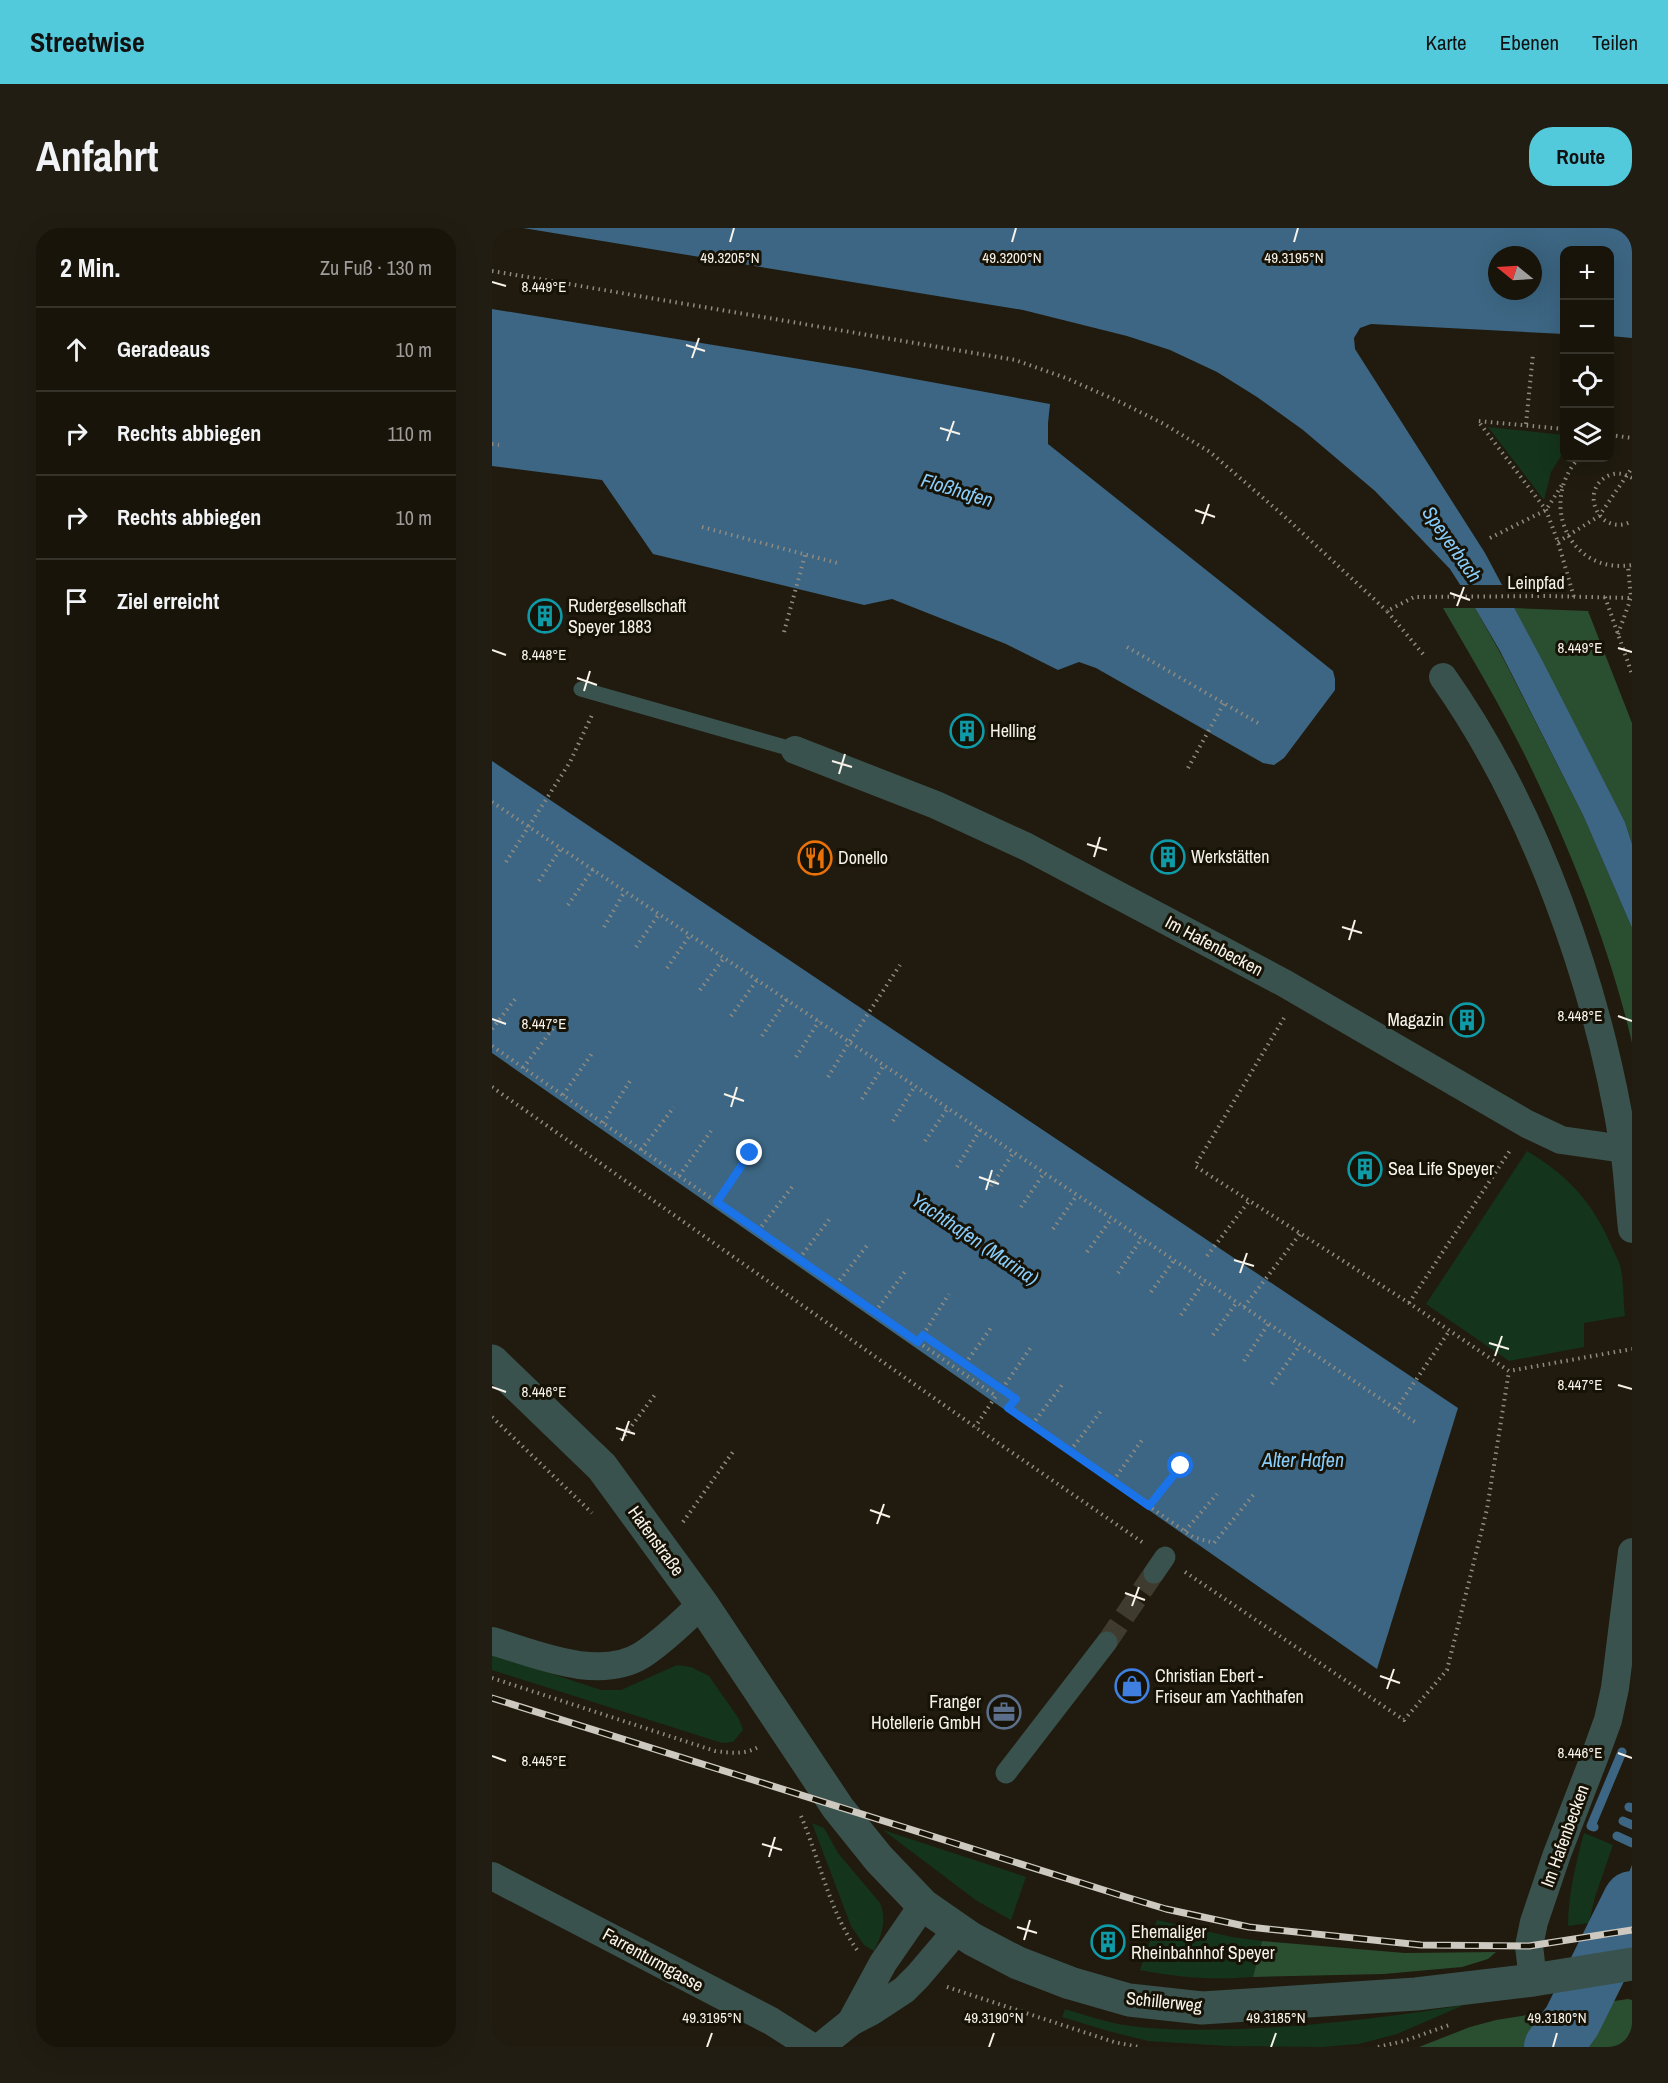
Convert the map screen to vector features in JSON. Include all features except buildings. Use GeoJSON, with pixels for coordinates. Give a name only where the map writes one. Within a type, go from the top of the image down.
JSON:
{"type":"FeatureCollection","features":[{"type":"Feature","properties":{"kind":"street"},"geometry":{"type":"LineString","coordinates":[[1443,677],[1504,778],[1551,882],[1580,964],[1607,1061],[1624,1149],[1632,1229]]}},
{"type":"Feature","properties":{"kind":"street","name":"Im Hafenbecken"},"geometry":{"type":"LineString","coordinates":[[795,750],[936,805],[1027,847],[1300,992],[1527,1124],[1561,1140],[1624,1149]]}},
{"type":"Feature","properties":{"kind":"street","name":"Hafenstraße"},"geometry":{"type":"LineString","coordinates":[[492,1361],[602,1467],[702,1604],[779,1743]]}},
{"type":"Feature","properties":{"kind":"street","name":"Im Hafenbecken"},"geometry":{"type":"LineString","coordinates":[[1546,1977],[1529,1946],[1534,1922],[1565,1832],[1608,1720],[1615,1688],[1632,1552]]}},
{"type":"Feature","properties":{"kind":"street"},"geometry":{"type":"LineString","coordinates":[[492,1641],[573,1665],[621,1665],[641,1656],[702,1604]]}},
{"type":"Feature","properties":{"kind":"street"},"geometry":{"type":"LineString","coordinates":[[1006,1773],[1107,1642]]}},
{"type":"Feature","properties":{"kind":"street","name":"Schillerweg"},"geometry":{"type":"LineString","coordinates":[[779,1743],[838,1808],[879,1859],[923,1905],[972,1939],[1018,1964],[1070,1983],[1129,2000],[1202,2008],[1416,1994],[1632,1964]]}},
{"type":"Feature","properties":{"kind":"street","name":"Farrenturmgasse"},"geometry":{"type":"LineString","coordinates":[[492,1876],[771,2021],[812,2047]]}},
{"type":"Feature","properties":{"kind":"street"},"geometry":{"type":"LineString","coordinates":[[850,2022],[883,1963],[923,1905]]}},
{"type":"Feature","properties":{"kind":"street"},"geometry":{"type":"LineString","coordinates":[[820,2047],[850,2022],[896,1996],[918,1976],[958,1929]]}},
{"type":"Feature","properties":{"kind":"lane"},"geometry":{"type":"LineString","coordinates":[[581,689],[795,750]]}},
{"type":"Feature","properties":{"kind":"path"},"geometry":{"type":"LineString","coordinates":[[492,271],[1014,360],[1066,378],[1164,424],[1209,452],[1284,516],[1387,611],[1443,677]]}},
{"type":"Feature","properties":{"kind":"path"},"geometry":{"type":"LineString","coordinates":[[1526,425],[1533,354]]}},
{"type":"Feature","properties":{"kind":"path"},"geometry":{"type":"LineString","coordinates":[[1560,429],[1478,421],[1545,510],[1558,542],[1574,597]]}},
{"type":"Feature","properties":{"kind":"path"},"geometry":{"type":"LineString","coordinates":[[1614,436],[1632,438]]}},
{"type":"Feature","properties":{"kind":"path"},"geometry":{"type":"LineString","coordinates":[[492,444],[500,445]]}},
{"type":"Feature","properties":{"kind":"path"},"geometry":{"type":"LineString","coordinates":[[1490,538],[1545,510],[1575,462]]}},
{"type":"Feature","properties":{"kind":"path"},"geometry":{"type":"LineString","coordinates":[[1558,542],[1599,516],[1630,477],[1632,468]]}},
{"type":"Feature","properties":{"kind":"path"},"geometry":{"type":"LineString","coordinates":[[1630,477],[1613,474],[1600,481],[1594,495],[1595,509],[1599,516],[1612,524],[1620,525],[1632,521]]}},
{"type":"Feature","properties":{"kind":"path"},"geometry":{"type":"LineString","coordinates":[[1564,482],[1560,504],[1568,536],[1577,547],[1600,562],[1630,565],[1632,598],[1618,634]]}},
{"type":"Feature","properties":{"kind":"path"},"geometry":{"type":"LineString","coordinates":[[702,527],[841,564]]}},
{"type":"Feature","properties":{"kind":"path"},"geometry":{"type":"LineString","coordinates":[[784,632],[805,555]]}},
{"type":"Feature","properties":{"kind":"path","name":"Leinpfad"},"geometry":{"type":"LineString","coordinates":[[1387,611],[1414,597],[1632,598]]}},
{"type":"Feature","properties":{"kind":"path"},"geometry":{"type":"LineString","coordinates":[[1605,597],[1632,674]]}},
{"type":"Feature","properties":{"kind":"path"},"geometry":{"type":"LineString","coordinates":[[1127,647],[1258,723]]}},
{"type":"Feature","properties":{"kind":"path"},"geometry":{"type":"LineString","coordinates":[[506,862],[570,762],[601,694]]}},
{"type":"Feature","properties":{"kind":"path"},"geometry":{"type":"LineString","coordinates":[[1188,768],[1224,703]]}},
{"type":"Feature","properties":{"kind":"path"},"geometry":{"type":"LineString","coordinates":[[492,810],[494,803],[1418,1424]]}},
{"type":"Feature","properties":{"kind":"path"},"geometry":{"type":"LineString","coordinates":[[539,881],[561,848]]}},
{"type":"Feature","properties":{"kind":"path"},"geometry":{"type":"LineString","coordinates":[[568,905],[593,869]]}},
{"type":"Feature","properties":{"kind":"path"},"geometry":{"type":"LineString","coordinates":[[604,927],[626,891]]}},
{"type":"Feature","properties":{"kind":"path"},"geometry":{"type":"LineString","coordinates":[[636,947],[659,914]]}},
{"type":"Feature","properties":{"kind":"path"},"geometry":{"type":"LineString","coordinates":[[667,968],[690,935]]}},
{"type":"Feature","properties":{"kind":"path"},"geometry":{"type":"LineString","coordinates":[[700,990],[724,958]]}},
{"type":"Feature","properties":{"kind":"path"},"geometry":{"type":"LineString","coordinates":[[828,1077],[900,965]]}},
{"type":"Feature","properties":{"kind":"path"},"geometry":{"type":"LineString","coordinates":[[731,1016],[757,980]]}},
{"type":"Feature","properties":{"kind":"path"},"geometry":{"type":"LineString","coordinates":[[1300,992],[1195,1166],[1409,1303],[1509,1371],[1632,1349]]}},
{"type":"Feature","properties":{"kind":"path"},"geometry":{"type":"LineString","coordinates":[[492,1029],[516,998]]}},
{"type":"Feature","properties":{"kind":"path"},"geometry":{"type":"LineString","coordinates":[[762,1036],[787,999]]}},
{"type":"Feature","properties":{"kind":"path"},"geometry":{"type":"LineString","coordinates":[[796,1057],[819,1021]]}},
{"type":"Feature","properties":{"kind":"path"},"geometry":{"type":"LineString","coordinates":[[523,1068],[554,1027]]}},
{"type":"Feature","properties":{"kind":"path"},"geometry":{"type":"LineString","coordinates":[[492,1046],[996,1396],[975,1427]]}},
{"type":"Feature","properties":{"kind":"path"},"geometry":{"type":"LineString","coordinates":[[563,1095],[593,1052]]}},
{"type":"Feature","properties":{"kind":"path"},"geometry":{"type":"LineString","coordinates":[[862,1099],[884,1065]]}},
{"type":"Feature","properties":{"kind":"path"},"geometry":{"type":"LineString","coordinates":[[603,1123],[632,1078]]}},
{"type":"Feature","properties":{"kind":"path"},"geometry":{"type":"LineString","coordinates":[[893,1121],[915,1086]]}},
{"type":"Feature","properties":{"kind":"path"},"geometry":{"type":"LineString","coordinates":[[492,1087],[975,1427],[1159,1565],[1404,1720],[1447,1670],[1487,1509],[1509,1371]]}},
{"type":"Feature","properties":{"kind":"path"},"geometry":{"type":"LineString","coordinates":[[641,1150],[674,1107]]}},
{"type":"Feature","properties":{"kind":"path"},"geometry":{"type":"LineString","coordinates":[[925,1141],[948,1108]]}},
{"type":"Feature","properties":{"kind":"path"},"geometry":{"type":"LineString","coordinates":[[1409,1303],[1527,1124]]}},
{"type":"Feature","properties":{"kind":"path"},"geometry":{"type":"LineString","coordinates":[[957,1167],[980,1130]]}},
{"type":"Feature","properties":{"kind":"path"},"geometry":{"type":"LineString","coordinates":[[679,1176],[711,1131]]}},
{"type":"Feature","properties":{"kind":"path"},"geometry":{"type":"LineString","coordinates":[[991,1186],[1014,1152]]}},
{"type":"Feature","properties":{"kind":"path"},"geometry":{"type":"LineString","coordinates":[[717,1202],[750,1153]]}},
{"type":"Feature","properties":{"kind":"path"},"geometry":{"type":"LineString","coordinates":[[1021,1207],[1044,1173]]}},
{"type":"Feature","properties":{"kind":"path"},"geometry":{"type":"LineString","coordinates":[[758,1231],[792,1187]]}},
{"type":"Feature","properties":{"kind":"path"},"geometry":{"type":"LineString","coordinates":[[1053,1228],[1077,1195]]}},
{"type":"Feature","properties":{"kind":"path"},"geometry":{"type":"LineString","coordinates":[[1207,1256],[1249,1201]]}},
{"type":"Feature","properties":{"kind":"path"},"geometry":{"type":"LineString","coordinates":[[798,1259],[831,1217]]}},
{"type":"Feature","properties":{"kind":"path"},"geometry":{"type":"LineString","coordinates":[[1087,1252],[1112,1218]]}},
{"type":"Feature","properties":{"kind":"path"},"geometry":{"type":"LineString","coordinates":[[1244,1307],[1300,1234]]}},
{"type":"Feature","properties":{"kind":"path"},"geometry":{"type":"LineString","coordinates":[[1118,1273],[1142,1238]]}},
{"type":"Feature","properties":{"kind":"path"},"geometry":{"type":"LineString","coordinates":[[836,1285],[869,1244]]}},
{"type":"Feature","properties":{"kind":"path"},"geometry":{"type":"LineString","coordinates":[[1151,1292],[1174,1260]]}},
{"type":"Feature","properties":{"kind":"path"},"geometry":{"type":"LineString","coordinates":[[875,1312],[907,1269]]}},
{"type":"Feature","properties":{"kind":"path"},"geometry":{"type":"LineString","coordinates":[[1181,1315],[1205,1280]]}},
{"type":"Feature","properties":{"kind":"path"},"geometry":{"type":"LineString","coordinates":[[918,1342],[950,1294]]}},
{"type":"Feature","properties":{"kind":"path"},"geometry":{"type":"LineString","coordinates":[[1213,1335],[1237,1302]]}},
{"type":"Feature","properties":{"kind":"path"},"geometry":{"type":"LineString","coordinates":[[1244,1361],[1269,1323]]}},
{"type":"Feature","properties":{"kind":"path"},"geometry":{"type":"LineString","coordinates":[[965,1364],[993,1324]]}},
{"type":"Feature","properties":{"kind":"path"},"geometry":{"type":"LineString","coordinates":[[1396,1409],[1450,1330]]}},
{"type":"Feature","properties":{"kind":"path"},"geometry":{"type":"LineString","coordinates":[[923,1335],[1016,1399],[1008,1408],[1193,1537],[1214,1543],[1254,1494]]}},
{"type":"Feature","properties":{"kind":"path"},"geometry":{"type":"LineString","coordinates":[[1272,1384],[1300,1344]]}},
{"type":"Feature","properties":{"kind":"path"},"geometry":{"type":"LineString","coordinates":[[1002,1389],[1031,1347]]}},
{"type":"Feature","properties":{"kind":"path"},"geometry":{"type":"LineString","coordinates":[[1032,1425],[1062,1385]]}},
{"type":"Feature","properties":{"kind":"path"},"geometry":{"type":"LineString","coordinates":[[1070,1451],[1101,1411]]}},
{"type":"Feature","properties":{"kind":"path"},"geometry":{"type":"LineString","coordinates":[[1113,1481],[1142,1440]]}},
{"type":"Feature","properties":{"kind":"path"},"geometry":{"type":"LineString","coordinates":[[664,1550],[735,1449]]}},
{"type":"Feature","properties":{"kind":"path"},"geometry":{"type":"LineString","coordinates":[[1149,1506],[1181,1466]]}},
{"type":"Feature","properties":{"kind":"path"},"geometry":{"type":"LineString","coordinates":[[1185,1531],[1217,1494]]}},
{"type":"Feature","properties":{"kind":"path"},"geometry":{"type":"LineString","coordinates":[[492,1678],[715,1751],[738,1754],[779,1743]]}},
{"type":"Feature","properties":{"kind":"path"},"geometry":{"type":"LineString","coordinates":[[800,1812],[830,1898],[848,1936],[858,1950],[883,1963]]}},
{"type":"Feature","properties":{"kind":"path"},"geometry":{"type":"LineString","coordinates":[[918,1976],[967,1995],[1037,2015],[1114,2042],[1138,2047]]}},
{"type":"Feature","properties":{"kind":"green space"},"geometry":{"type":"Polygon","coordinates":[[[1488,427],[1560,435],[1560,457],[1551,472],[1544,500],[1488,427]]]}},
{"type":"Feature","properties":{"kind":"green space"},"geometry":{"type":"Polygon","coordinates":[[[1443,608],[1475,608],[1583,815],[1632,928],[1632,1043],[1602,938],[1561,834],[1510,727],[1443,608]]]}},
{"type":"Feature","properties":{"kind":"green space"},"geometry":{"type":"Polygon","coordinates":[[[1514,608],[1588,611],[1632,723],[1632,844],[1625,822],[1514,608]]]}},
{"type":"Feature","properties":{"kind":"green space"},"geometry":{"type":"Polygon","coordinates":[[[1527,1151],[1554,1170],[1577,1191],[1604,1229],[1620,1267],[1625,1316],[1584,1323],[1584,1347],[1509,1361],[1426,1304],[1527,1151]]]}},
{"type":"Feature","properties":{"kind":"green space"},"geometry":{"type":"Polygon","coordinates":[[[492,1654],[601,1690],[621,1690],[677,1665],[691,1667],[709,1676],[739,1719],[743,1730],[733,1742],[722,1743],[492,1670],[492,1654]]]}},
{"type":"Feature","properties":{"kind":"green space"},"geometry":{"type":"Polygon","coordinates":[[[812,1823],[824,1828],[838,1853],[880,1903],[883,1927],[874,1951],[864,1945],[851,1926],[812,1823]]]}},
{"type":"Feature","properties":{"kind":"green space"},"geometry":{"type":"Polygon","coordinates":[[[883,1830],[1026,1877],[1011,1920],[977,1901],[883,1830]]]}},
{"type":"Feature","properties":{"kind":"green space"},"geometry":{"type":"Polygon","coordinates":[[[1584,1833],[1613,1845],[1595,1897],[1589,1923],[1568,1926],[1571,1890],[1584,1833]]]}},
{"type":"Feature","properties":{"kind":"green space"},"geometry":{"type":"Polygon","coordinates":[[[1157,1920],[1232,1937],[1262,1941],[1253,1977],[1196,1978],[1140,1970],[1157,1920]]]}},
{"type":"Feature","properties":{"kind":"green space"},"geometry":{"type":"Polygon","coordinates":[[[1262,1941],[1405,1953],[1496,1952],[1488,1959],[1462,1967],[1384,1974],[1253,1977],[1262,1941]]]}},
{"type":"Feature","properties":{"kind":"green space"},"geometry":{"type":"Polygon","coordinates":[[[1632,2000],[1632,2028],[1623,2047],[1573,2047],[1601,2003],[1632,2000]]]}},
{"type":"Feature","properties":{"kind":"green space"},"geometry":{"type":"Polygon","coordinates":[[[1464,2005],[1397,2034],[1359,2044],[1323,2047],[1226,2046],[1148,2041],[1062,2017],[1065,2009],[1111,2022],[1148,2028],[1241,2029],[1353,2020],[1464,2005]]]}},
{"type":"Feature","properties":{"kind":"green space"},"geometry":{"type":"Polygon","coordinates":[[[1564,2009],[1534,2047],[1419,2047],[1470,2027],[1496,2020],[1564,2009]]]}},
{"type":"Feature","properties":{"kind":"water"},"geometry":{"type":"Polygon","coordinates":[[[523,228],[1632,228],[1632,338],[1614,336],[1614,246],[1560,246],[1560,334],[1371,324],[1360,328],[1354,338],[1355,349],[1485,553],[1625,822],[1632,844],[1632,928],[1583,815],[1500,651],[1450,569],[1375,491],[1303,430],[1217,372],[1170,350],[1127,336],[1023,310],[523,228]]]}},
{"type":"Feature","properties":{"kind":"water","name":"Floßhafen"},"geometry":{"type":"Polygon","coordinates":[[[492,309],[860,369],[1050,404],[1048,444],[1333,671],[1335,690],[1284,758],[1274,765],[1263,763],[1096,668],[1079,662],[1058,670],[1006,644],[892,599],[864,605],[653,554],[602,480],[492,466],[492,309]]]}},
{"type":"Feature","properties":{"kind":"water","name":"Alter Hafen"},"geometry":{"type":"Polygon","coordinates":[[[492,761],[1458,1408],[1377,1669],[492,1053],[492,761]]]}},
{"type":"Feature","properties":{"kind":"water"},"geometry":{"type":"Polygon","coordinates":[[[1632,1865],[1632,1916],[1609,1920],[1632,1865]]]}},
{"type":"Feature","properties":{"kind":"water"},"geometry":{"type":"Polygon","coordinates":[[[1601,2003],[1573,2047],[1534,2047],[1564,2009],[1601,2003]]]}},
{"type":"Feature","properties":{"kind":"pier"},"geometry":{"type":"Polygon","coordinates":[[[1457,585],[1505,585],[1518,608],[1471,608],[1457,585]]]}},
{"type":"Feature","properties":{"kind":"waterway"},"geometry":{"type":"LineString","coordinates":[[1594,1827],[1591,1826],[1622,1752]]}},
{"type":"Feature","properties":{"kind":"waterway"},"geometry":{"type":"LineString","coordinates":[[1623,1821],[1632,1825]]}},
{"type":"Feature","properties":{"kind":"waterway"},"geometry":{"type":"LineString","coordinates":[[1617,1836],[1632,1843]]}},
{"type":"Feature","properties":{"kind":"waterway","name":"Speyerbach"},"geometry":{"type":"LineString","coordinates":[[1553,2047],[1572,2021],[1632,1900]]}},
{"type":"Feature","properties":{"kind":"tunnel"},"geometry":{"type":"LineString","coordinates":[[1107,1642],[1154,1573]]}},
{"type":"Feature","properties":{"kind":"railway"},"geometry":{"type":"LineString","coordinates":[[492,1698],[1126,1897],[1166,1909],[1249,1927],[1421,1945],[1529,1946],[1632,1930]]}},
{"type":"Feature","properties":{"kind":"place","name":"Rudergesellschaft Speyer 1883"},"geometry":{"type":"Point","coordinates":[545,616]}},
{"type":"Feature","properties":{"kind":"place","name":"Helling"},"geometry":{"type":"Point","coordinates":[967,731]}},
{"type":"Feature","properties":{"kind":"place","name":"Werkstätten"},"geometry":{"type":"Point","coordinates":[1168,857]}},
{"type":"Feature","properties":{"kind":"place","name":"Donello"},"geometry":{"type":"Point","coordinates":[815,858]}},
{"type":"Feature","properties":{"kind":"place","name":"Magazin"},"geometry":{"type":"Point","coordinates":[1467,1020]}},
{"type":"Feature","properties":{"kind":"place","name":"Sea Life Speyer"},"geometry":{"type":"Point","coordinates":[1365,1169]}},
{"type":"Feature","properties":{"kind":"place","name":"Christian Ebert - Friseur am Yachthafen"},"geometry":{"type":"Point","coordinates":[1132,1686]}},
{"type":"Feature","properties":{"kind":"place","name":"Franger Hotellerie GmbH"},"geometry":{"type":"Point","coordinates":[1004,1712]}},
{"type":"Feature","properties":{"kind":"place","name":"Ehemaliger Rheinbahnhof Speyer"},"geometry":{"type":"Point","coordinates":[1108,1942]}},
{"type":"Feature","properties":{"kind":"route"},"geometry":{"type":"LineString","coordinates":[[750,1153],[717,1202],[918,1342],[923,1335],[1002,1389],[1016,1399],[1008,1408],[1149,1506],[1181,1466]]}},
{"type":"Feature","properties":{"kind":"water label","name":"Yachthafen (Marina)"},"geometry":{"type":"Point","coordinates":[975,1239]}}]}
